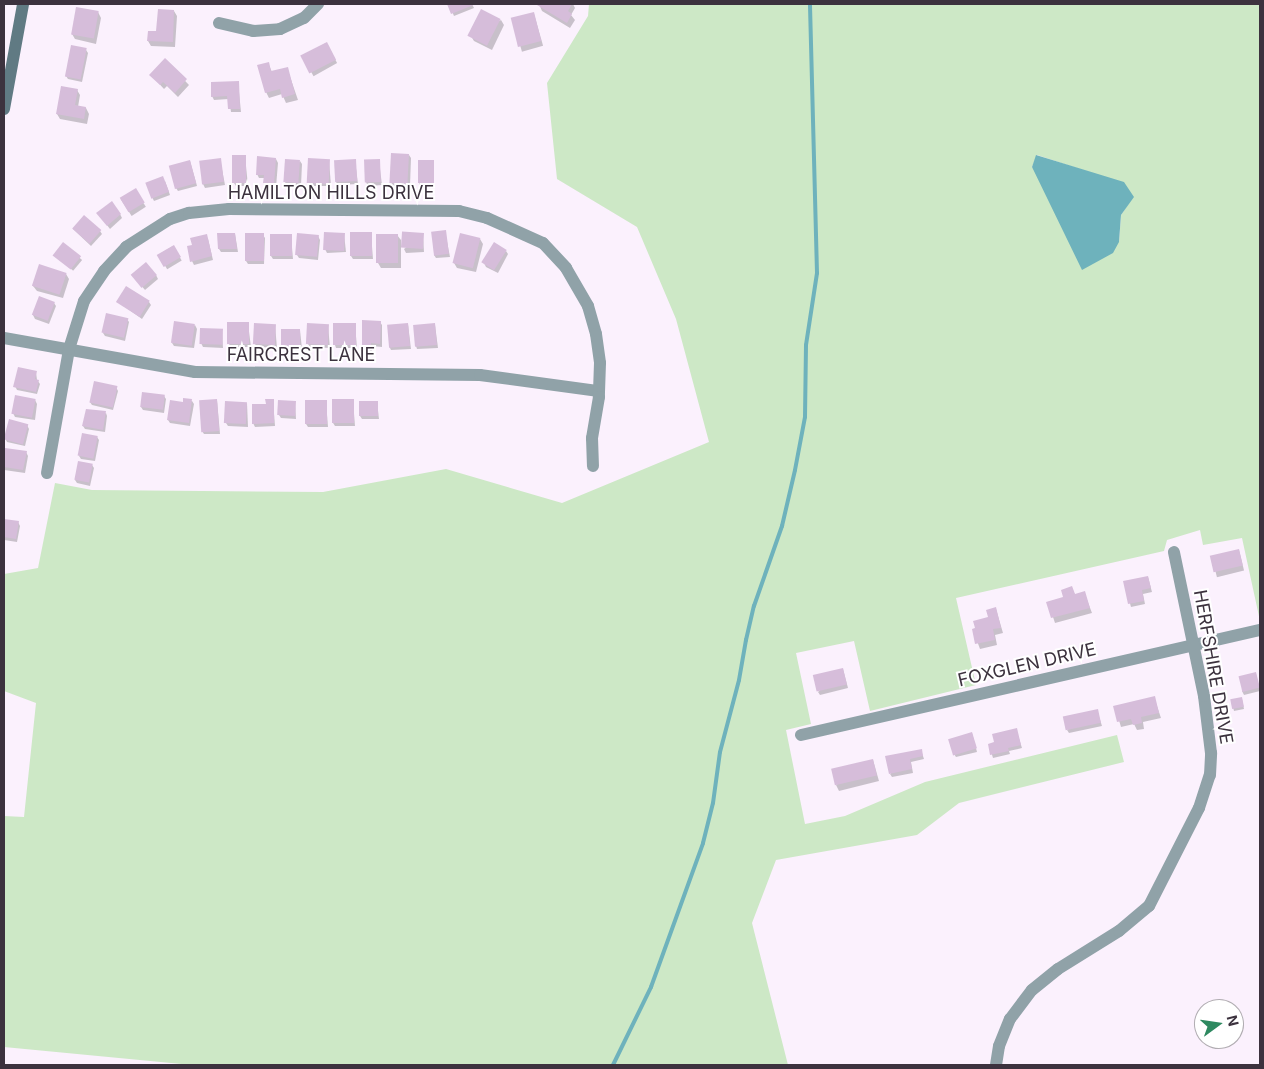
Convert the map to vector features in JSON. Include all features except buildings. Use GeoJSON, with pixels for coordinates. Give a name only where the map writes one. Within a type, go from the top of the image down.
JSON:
{"type":"FeatureCollection","features":[{"type":"Feature","properties":{"kind":"main road"},"geometry":{"type":"LineString","coordinates":[[4,109],[23,4]]}},
{"type":"Feature","properties":{"kind":"street"},"geometry":{"type":"LineString","coordinates":[[219,23],[253,31],[280,29],[304,18],[318,4]]}},
{"type":"Feature","properties":{"kind":"street","name":"HAMILTON HILLS DRIVE"},"geometry":{"type":"LineString","coordinates":[[47,473],[69,349],[84,301],[104,271],[126,247],[170,219],[190,213],[229,209],[459,211],[487,218],[543,243],[566,268],[588,306],[596,334],[600,362],[599,391],[592,438],[593,466]]}},
{"type":"Feature","properties":{"kind":"street","name":"FAIRCREST LANE"},"geometry":{"type":"LineString","coordinates":[[4,338],[196,372],[480,375],[599,391]]}},
{"type":"Feature","properties":{"kind":"street","name":"HERFSHIRE DRIVE"},"geometry":{"type":"LineString","coordinates":[[996,1065],[999,1046],[1010,1020],[1032,990],[1058,969],[1119,932],[1149,906],[1198,808],[1210,775],[1211,753],[1204,696],[1174,552]]}},
{"type":"Feature","properties":{"kind":"street","name":"FOXGLEN DRIVE"},"geometry":{"type":"LineString","coordinates":[[801,734],[1260,630]]}},
{"type":"Feature","properties":{"kind":"green space"},"geometry":{"type":"Polygon","coordinates":[[[589,4],[1260,4],[1260,621],[1242,538],[1203,545],[1200,530],[1167,540],[1164,551],[956,598],[976,685],[870,711],[854,641],[796,653],[811,724],[786,730],[805,824],[845,816],[925,782],[1117,735],[1124,762],[959,803],[917,835],[776,860],[752,923],[788,1065],[192,1065],[4,1047],[4,816],[24,817],[36,703],[4,691],[4,574],[38,568],[55,483],[92,490],[323,492],[446,469],[562,503],[709,442],[676,319],[637,227],[557,179],[547,83],[588,16],[589,4]],[[1037,155],[1032,167],[1119,242],[1121,215],[1133,197],[1101,176],[1037,155]]]}},
{"type":"Feature","properties":{"kind":"water"},"geometry":{"type":"Polygon","coordinates":[[[1036,155],[1124,182],[1134,197],[1121,215],[1119,242],[1113,253],[1082,270],[1032,167],[1036,155]]]}},
{"type":"Feature","properties":{"kind":"waterway"},"geometry":{"type":"LineString","coordinates":[[613,1065],[651,987],[703,843],[713,803],[720,752],[739,680],[754,606],[782,526],[805,417],[806,345],[817,273],[810,4]]}}]}
